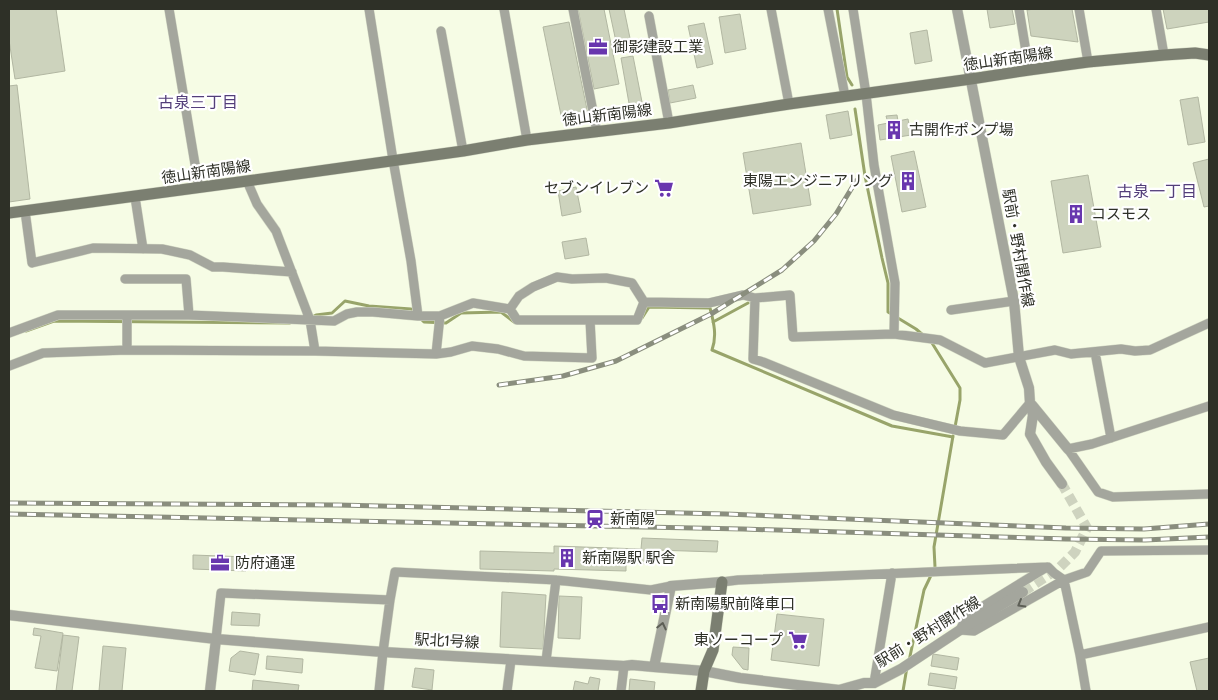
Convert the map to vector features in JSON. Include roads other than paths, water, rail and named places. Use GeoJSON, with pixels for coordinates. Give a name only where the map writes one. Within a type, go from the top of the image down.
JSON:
{"type":"FeatureCollection","features":[{"type":"Feature","properties":{"kind":"main road","name":"徳山新南陽線"},"geometry":{"type":"LineString","coordinates":[[9,213],[463,151],[527,140],[669,123],[789,104],[1088,62],[1195,53],[1209,55]]}},
{"type":"Feature","properties":{"kind":"main road"},"geometry":{"type":"LineString","coordinates":[[701,691],[704,672],[714,650],[722,582]]}},
{"type":"Feature","properties":{"kind":"street"},"geometry":{"type":"LineString","coordinates":[[169,9],[199,188]]}},
{"type":"Feature","properties":{"kind":"street"},"geometry":{"type":"LineString","coordinates":[[369,9],[411,261],[418,316]]}},
{"type":"Feature","properties":{"kind":"street"},"geometry":{"type":"LineString","coordinates":[[504,9],[527,140]]}},
{"type":"Feature","properties":{"kind":"street"},"geometry":{"type":"LineString","coordinates":[[573,9],[597,132]]}},
{"type":"Feature","properties":{"kind":"street"},"geometry":{"type":"LineString","coordinates":[[771,9],[789,104]]}},
{"type":"Feature","properties":{"kind":"street"},"geometry":{"type":"LineString","coordinates":[[828,9],[844,96]]}},
{"type":"Feature","properties":{"kind":"street"},"geometry":{"type":"LineString","coordinates":[[853,9],[866,94],[874,165],[895,283],[894,334]]}},
{"type":"Feature","properties":{"kind":"street","name":"駅前・野村開作線"},"geometry":{"type":"LineString","coordinates":[[958,9],[1014,301],[1019,357],[1029,388],[1033,415],[1030,434],[1046,462],[1062,484]]}},
{"type":"Feature","properties":{"kind":"street"},"geometry":{"type":"LineString","coordinates":[[1019,9],[1029,70]]}},
{"type":"Feature","properties":{"kind":"street"},"geometry":{"type":"LineString","coordinates":[[1079,9],[1088,62]]}},
{"type":"Feature","properties":{"kind":"street"},"geometry":{"type":"LineString","coordinates":[[1156,9],[1164,55]]}},
{"type":"Feature","properties":{"kind":"street"},"geometry":{"type":"LineString","coordinates":[[649,16],[669,123]]}},
{"type":"Feature","properties":{"kind":"street"},"geometry":{"type":"LineString","coordinates":[[441,31],[463,151]]}},
{"type":"Feature","properties":{"kind":"street"},"geometry":{"type":"LineString","coordinates":[[247,181],[257,204],[276,230],[310,320],[315,351]]}},
{"type":"Feature","properties":{"kind":"street"},"geometry":{"type":"LineString","coordinates":[[134,196],[143,249]]}},
{"type":"Feature","properties":{"kind":"street"},"geometry":{"type":"LineString","coordinates":[[25,211],[32,263],[93,248],[162,249],[190,255],[213,267],[292,272]]}},
{"type":"Feature","properties":{"kind":"street"},"geometry":{"type":"LineString","coordinates":[[510,308],[520,296],[533,287],[557,277],[572,279],[606,278],[632,283],[644,302]]}},
{"type":"Feature","properties":{"kind":"street"},"geometry":{"type":"LineString","coordinates":[[125,279],[186,279],[189,315]]}},
{"type":"Feature","properties":{"kind":"street"},"geometry":{"type":"LineString","coordinates":[[644,302],[709,303],[743,295],[756,298],[790,295],[793,337],[894,334],[940,340],[985,363],[1055,350],[1071,354],[1121,349],[1134,351],[1150,350],[1209,323]]}},
{"type":"Feature","properties":{"kind":"street"},"geometry":{"type":"LineString","coordinates":[[756,298],[753,359],[893,415],[960,431],[1003,435],[1030,403],[1068,449],[1098,492],[1113,497],[1209,494]]}},
{"type":"Feature","properties":{"kind":"street"},"geometry":{"type":"LineString","coordinates":[[950,310],[1014,301]]}},
{"type":"Feature","properties":{"kind":"street"},"geometry":{"type":"LineString","coordinates":[[510,308],[517,320],[637,320],[644,302]]}},
{"type":"Feature","properties":{"kind":"street"},"geometry":{"type":"LineString","coordinates":[[9,333],[58,315],[189,315],[334,321],[347,314],[357,312],[440,316],[473,303],[510,308]]}},
{"type":"Feature","properties":{"kind":"street"},"geometry":{"type":"LineString","coordinates":[[127,315],[127,350]]}},
{"type":"Feature","properties":{"kind":"street"},"geometry":{"type":"LineString","coordinates":[[436,354],[440,316]]}},
{"type":"Feature","properties":{"kind":"street"},"geometry":{"type":"LineString","coordinates":[[9,366],[44,353],[127,350],[436,354],[472,346],[498,348],[524,356],[592,358],[590,320]]}},
{"type":"Feature","properties":{"kind":"street"},"geometry":{"type":"LineString","coordinates":[[1095,352],[1111,438]]}},
{"type":"Feature","properties":{"kind":"street"},"geometry":{"type":"LineString","coordinates":[[1068,449],[1092,444],[1209,406]]}},
{"type":"Feature","properties":{"kind":"street"},"geometry":{"type":"LineString","coordinates":[[1048,567],[967,616],[960,630],[974,631],[1064,580],[1088,572],[1101,551],[1209,550]]}},
{"type":"Feature","properties":{"kind":"street"},"geometry":{"type":"LineString","coordinates":[[380,691],[383,652],[395,572],[556,580],[651,590],[672,586],[738,580],[1048,567],[1064,580],[1086,691]]}},
{"type":"Feature","properties":{"kind":"street"},"geometry":{"type":"LineString","coordinates":[[874,687],[892,573]]}},
{"type":"Feature","properties":{"kind":"street"},"geometry":{"type":"LineString","coordinates":[[546,661],[556,580]]}},
{"type":"Feature","properties":{"kind":"street"},"geometry":{"type":"LineString","coordinates":[[654,667],[672,586]]}},
{"type":"Feature","properties":{"kind":"street","name":"駅前・野村開作線"},"geometry":{"type":"LineString","coordinates":[[874,687],[960,630],[1022,592]]}},
{"type":"Feature","properties":{"kind":"street"},"geometry":{"type":"LineString","coordinates":[[210,691],[221,593],[390,600]]}},
{"type":"Feature","properties":{"kind":"street","name":"駅北1号線"},"geometry":{"type":"LineString","coordinates":[[9,616],[216,640],[511,660],[632,665],[704,672],[838,690],[864,683],[874,687]]}},
{"type":"Feature","properties":{"kind":"street"},"geometry":{"type":"LineString","coordinates":[[1080,655],[1209,627]]}},
{"type":"Feature","properties":{"kind":"street"},"geometry":{"type":"LineString","coordinates":[[507,691],[511,660]]}},
{"type":"Feature","properties":{"kind":"street"},"geometry":{"type":"LineString","coordinates":[[621,691],[624,666]]}},
{"type":"Feature","properties":{"kind":"waterway"},"geometry":{"type":"LineString","coordinates":[[837,9],[847,77],[852,85]]}},
{"type":"Feature","properties":{"kind":"waterway"},"geometry":{"type":"LineString","coordinates":[[855,109],[865,176],[888,283],[888,312],[923,335]]}},
{"type":"Feature","properties":{"kind":"waterway"},"geometry":{"type":"LineString","coordinates":[[310,318],[316,315],[332,313],[345,301],[369,306],[411,309],[415,312]]}},
{"type":"Feature","properties":{"kind":"waterway"},"geometry":{"type":"LineString","coordinates":[[713,322],[748,303]]}},
{"type":"Feature","properties":{"kind":"waterway"},"geometry":{"type":"LineString","coordinates":[[642,318],[649,307],[710,308],[714,329],[712,350],[892,426],[953,437]]}},
{"type":"Feature","properties":{"kind":"waterway"},"geometry":{"type":"LineString","coordinates":[[421,319],[424,322],[446,323],[461,313],[501,312],[514,322]]}},
{"type":"Feature","properties":{"kind":"waterway"},"geometry":{"type":"LineString","coordinates":[[26,331],[54,321],[290,323]]}},
{"type":"Feature","properties":{"kind":"waterway"},"geometry":{"type":"LineString","coordinates":[[930,341],[960,388],[960,400],[955,427]]}},
{"type":"Feature","properties":{"kind":"waterway"},"geometry":{"type":"LineString","coordinates":[[909,661],[924,590],[935,567],[934,547],[953,436]]}},
{"type":"Feature","properties":{"kind":"waterway"},"geometry":{"type":"LineString","coordinates":[[903,691],[907,667]]}},
{"type":"Feature","properties":{"kind":"tunnel"},"geometry":{"type":"LineString","coordinates":[[1023,592],[1059,568],[1075,552],[1087,528],[1062,484]]}},
{"type":"Feature","properties":{"kind":"railway"},"geometry":{"type":"LineString","coordinates":[[499,385],[563,376],[616,361],[711,314],[782,270],[814,241],[836,214],[856,181]]}},
{"type":"Feature","properties":{"kind":"railway"},"geometry":{"type":"LineString","coordinates":[[9,503],[337,505],[726,514],[1066,528],[1144,529],[1209,524]]}},
{"type":"Feature","properties":{"kind":"railway"},"geometry":{"type":"LineString","coordinates":[[9,514],[743,529],[1066,539],[1145,540],[1209,537]]}},
{"type":"Feature","properties":{"kind":"place","name":"御影建設工業"},"geometry":{"type":"Point","coordinates":[598,47]}},
{"type":"Feature","properties":{"kind":"place","name":"古開作ポンプ場"},"geometry":{"type":"Point","coordinates":[894,130]}},
{"type":"Feature","properties":{"kind":"place","name":"東陽エンジニアリング"},"geometry":{"type":"Point","coordinates":[908,181]}},
{"type":"Feature","properties":{"kind":"place","name":"セブンイレブン"},"geometry":{"type":"Point","coordinates":[664,188]}},
{"type":"Feature","properties":{"kind":"place","name":"コスモス"},"geometry":{"type":"Point","coordinates":[1076,214]}},
{"type":"Feature","properties":{"kind":"place","name":"新南陽"},"geometry":{"type":"Point","coordinates":[595,519]}},
{"type":"Feature","properties":{"kind":"place","name":"新南陽駅 駅舎"},"geometry":{"type":"Point","coordinates":[567,558]}},
{"type":"Feature","properties":{"kind":"place","name":"防府通運"},"geometry":{"type":"Point","coordinates":[220,563]}},
{"type":"Feature","properties":{"kind":"place","name":"新南陽駅前降車口"},"geometry":{"type":"Point","coordinates":[660,604]}},
{"type":"Feature","properties":{"kind":"place","name":"東ソーコープ"},"geometry":{"type":"Point","coordinates":[798,640]}},
{"type":"Feature","properties":{"kind":"district","name":"古泉三丁目"},"geometry":{"type":"Point","coordinates":[198,102]}},
{"type":"Feature","properties":{"kind":"district","name":"古泉一丁目"},"geometry":{"type":"Point","coordinates":[1157,191]}}]}
